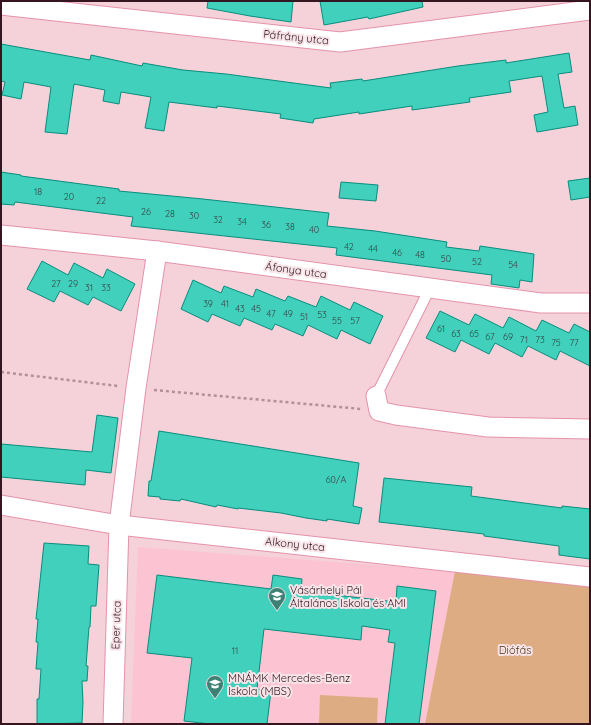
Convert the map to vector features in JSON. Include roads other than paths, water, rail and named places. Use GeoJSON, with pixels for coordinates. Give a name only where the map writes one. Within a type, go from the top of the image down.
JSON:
{"type":"FeatureCollection","features":[{"type":"Feature","properties":{"kind":"street","name":"Páfrány utca"},"geometry":{"type":"LineString","coordinates":[[1,5],[340,42],[590,10]]}},
{"type":"Feature","properties":{"kind":"street","name":"Áfonya utca"},"geometry":{"type":"LineString","coordinates":[[1,235],[157,251],[541,303],[590,303]]}},
{"type":"Feature","properties":{"kind":"street","name":"Eper utca"},"geometry":{"type":"LineString","coordinates":[[113,724],[121,692],[119,525],[136,388],[157,251]]}},
{"type":"Feature","properties":{"kind":"street"},"geometry":{"type":"LineString","coordinates":[[377,403],[396,415],[488,427],[590,429]]}},
{"type":"Feature","properties":{"kind":"street","name":"Alkony utca"},"geometry":{"type":"LineString","coordinates":[[1,505],[119,525],[590,577]]}},
{"type":"Feature","properties":{"kind":"lane"},"geometry":{"type":"LineString","coordinates":[[377,403],[430,288]]}},
{"type":"Feature","properties":{"kind":"place","name":"Vásárhelyi Pál Általános Iskola és AMI"},"geometry":{"type":"Point","coordinates":[277,611]}},
{"type":"Feature","properties":{"kind":"place","name":"MNÁMK Mercedes-Benz Iskola (MBS)"},"geometry":{"type":"Point","coordinates":[215,699]}},
{"type":"Feature","properties":{"kind":"park label","name":"Diófás"},"geometry":{"type":"Point","coordinates":[515,650]}}]}
